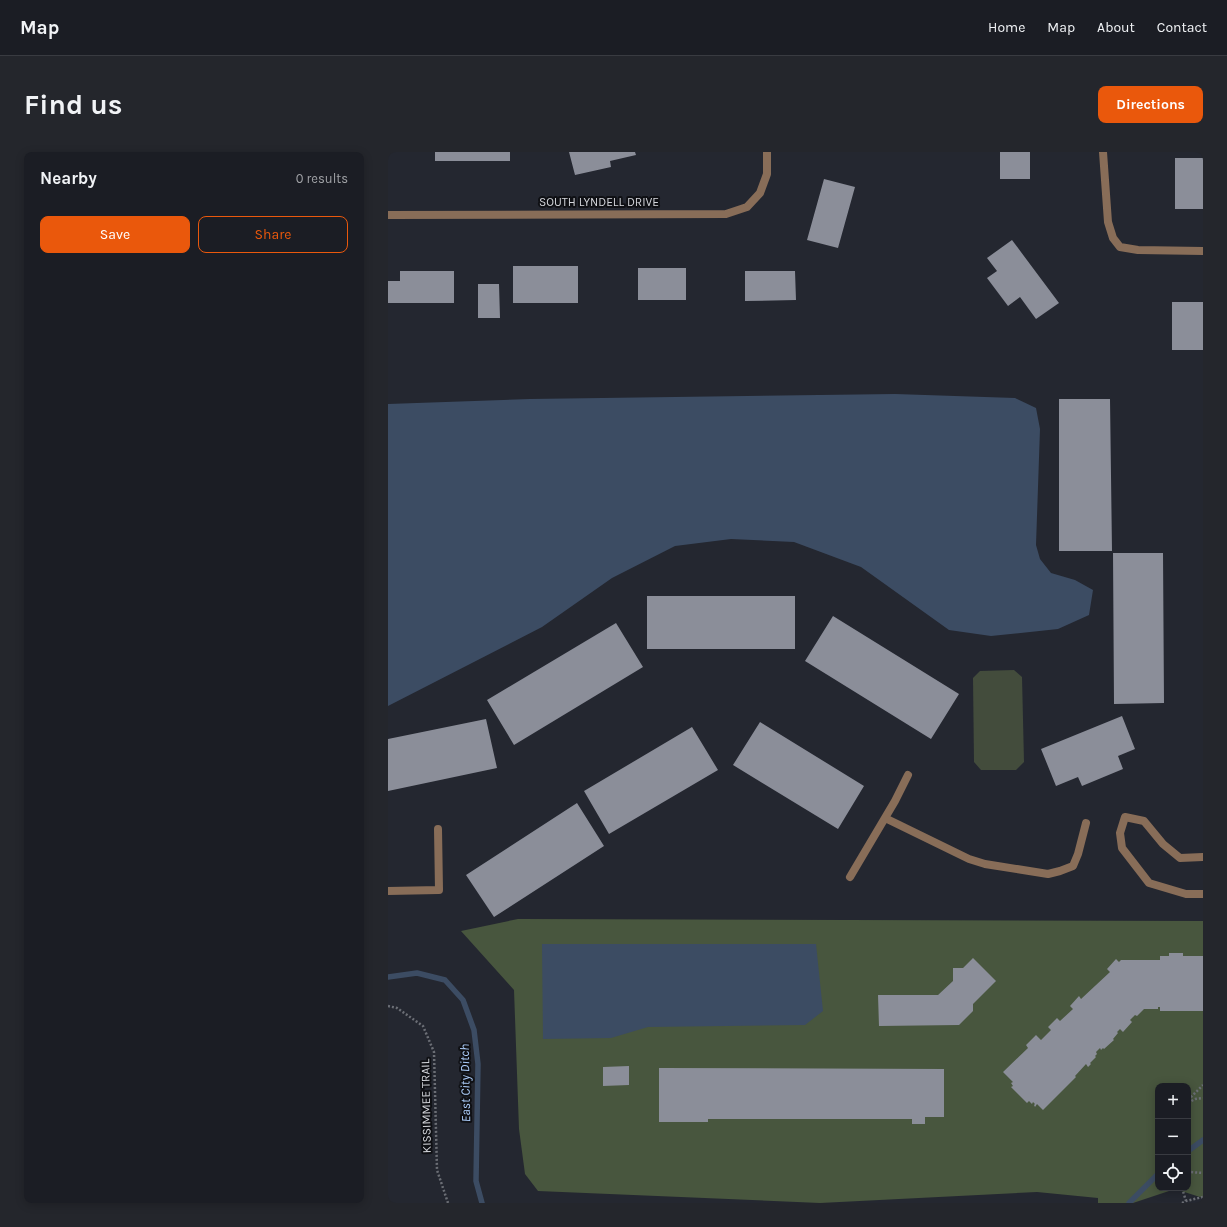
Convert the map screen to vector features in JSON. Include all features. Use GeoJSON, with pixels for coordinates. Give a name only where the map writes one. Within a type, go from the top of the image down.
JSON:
{"type":"FeatureCollection","features":[{"type":"Feature","properties":{"kind":"street","name":"SOUTH LYNDELL DRIVE"},"geometry":{"type":"LineString","coordinates":[[388,215],[726,214],[747,207],[760,193],[767,174],[767,152]]}},
{"type":"Feature","properties":{"kind":"street"},"geometry":{"type":"LineString","coordinates":[[1103,152],[1108,222],[1113,238],[1120,247],[1138,250],[1203,251]]}},
{"type":"Feature","properties":{"kind":"street"},"geometry":{"type":"LineString","coordinates":[[850,877],[895,801],[908,775]]}},
{"type":"Feature","properties":{"kind":"street"},"geometry":{"type":"LineString","coordinates":[[1203,857],[1180,858],[1163,844],[1144,821],[1125,817],[1120,833],[1122,848],[1148,883],[1186,894],[1203,894]]}},
{"type":"Feature","properties":{"kind":"street"},"geometry":{"type":"LineString","coordinates":[[885,818],[969,859],[985,864],[1048,874],[1073,866],[1078,854],[1086,823]]}},
{"type":"Feature","properties":{"kind":"street"},"geometry":{"type":"LineString","coordinates":[[388,891],[439,890],[438,829]]}},
{"type":"Feature","properties":{"kind":"path","name":"KISSIMMEE TRAIL"},"geometry":{"type":"LineString","coordinates":[[388,1006],[397,1008],[423,1026],[434,1052],[437,1170],[448,1203]]}},
{"type":"Feature","properties":{"kind":"path"},"geometry":{"type":"LineString","coordinates":[[1191,1097],[1203,1085]]}},
{"type":"Feature","properties":{"kind":"path"},"geometry":{"type":"LineString","coordinates":[[1191,1101],[1203,1098]]}},
{"type":"Feature","properties":{"kind":"path"},"geometry":{"type":"LineString","coordinates":[[1191,1172],[1203,1172]]}},
{"type":"Feature","properties":{"kind":"path"},"geometry":{"type":"LineString","coordinates":[[1183,1191],[1186,1201]]}},
{"type":"Feature","properties":{"kind":"path"},"geometry":{"type":"LineString","coordinates":[[1182,1203],[1203,1197]]}},
{"type":"Feature","properties":{"kind":"green space"},"geometry":{"type":"Polygon","coordinates":[[[1014,670],[1022,677],[1024,762],[1016,770],[981,770],[974,762],[973,678],[980,671],[1014,670]]]}},
{"type":"Feature","properties":{"kind":"green space"},"geometry":{"type":"Polygon","coordinates":[[[518,919],[1203,921],[1203,1198],[1181,1191],[1191,1191],[1191,1083],[1155,1083],[1155,1191],[1169,1191],[1133,1203],[1098,1203],[1098,1198],[1037,1192],[820,1203],[538,1191],[525,1174],[519,1129],[514,990],[461,931],[518,919]]]}},
{"type":"Feature","properties":{"kind":"water"},"geometry":{"type":"Polygon","coordinates":[[[895,394],[1015,398],[1036,408],[1040,429],[1036,545],[1040,559],[1051,573],[1075,580],[1093,590],[1089,615],[1058,629],[991,636],[949,630],[861,567],[794,542],[731,539],[675,546],[612,578],[542,627],[388,706],[388,404],[530,399],[895,394]]]}},
{"type":"Feature","properties":{"kind":"water"},"geometry":{"type":"Polygon","coordinates":[[[542,944],[816,944],[823,1011],[805,1025],[648,1027],[611,1038],[543,1039],[542,944]]]}},
{"type":"Feature","properties":{"kind":"building"},"geometry":{"type":"Polygon","coordinates":[[[435,152],[510,152],[510,161],[435,161],[435,152]]]}},
{"type":"Feature","properties":{"kind":"building"},"geometry":{"type":"Polygon","coordinates":[[[569,152],[635,152],[636,155],[610,161],[611,167],[575,175],[569,152]]]}},
{"type":"Feature","properties":{"kind":"building"},"geometry":{"type":"Polygon","coordinates":[[[1000,152],[1030,152],[1030,179],[1000,179],[1000,152]]]}},
{"type":"Feature","properties":{"kind":"building"},"geometry":{"type":"Polygon","coordinates":[[[1175,158],[1203,158],[1203,209],[1175,209],[1175,158]]]}},
{"type":"Feature","properties":{"kind":"building"},"geometry":{"type":"Polygon","coordinates":[[[824,179],[855,187],[838,248],[807,240],[824,179]]]}},
{"type":"Feature","properties":{"kind":"building"},"geometry":{"type":"Polygon","coordinates":[[[1012,240],[1059,303],[1036,319],[1020,297],[1008,306],[987,278],[997,271],[987,258],[1012,240]]]}},
{"type":"Feature","properties":{"kind":"building"},"geometry":{"type":"Polygon","coordinates":[[[513,266],[578,266],[578,303],[513,303],[513,266]]]}},
{"type":"Feature","properties":{"kind":"building"},"geometry":{"type":"Polygon","coordinates":[[[638,268],[686,268],[686,300],[638,300],[638,268]]]}},
{"type":"Feature","properties":{"kind":"building"},"geometry":{"type":"Polygon","coordinates":[[[400,271],[454,271],[454,303],[388,303],[388,281],[400,281],[400,271]]]}},
{"type":"Feature","properties":{"kind":"building"},"geometry":{"type":"Polygon","coordinates":[[[745,271],[795,271],[796,300],[745,301],[745,271]]]}},
{"type":"Feature","properties":{"kind":"building"},"geometry":{"type":"Polygon","coordinates":[[[478,284],[499,284],[500,318],[478,318],[478,284]]]}},
{"type":"Feature","properties":{"kind":"building"},"geometry":{"type":"Polygon","coordinates":[[[1172,302],[1203,302],[1203,350],[1172,350],[1172,302]]]}},
{"type":"Feature","properties":{"kind":"building"},"geometry":{"type":"Polygon","coordinates":[[[1059,399],[1110,399],[1112,551],[1059,551],[1059,399]]]}},
{"type":"Feature","properties":{"kind":"building"},"geometry":{"type":"Polygon","coordinates":[[[1113,553],[1163,553],[1164,703],[1114,704],[1113,553]]]}},
{"type":"Feature","properties":{"kind":"building"},"geometry":{"type":"Polygon","coordinates":[[[647,596],[795,596],[795,649],[647,649],[647,596]]]}},
{"type":"Feature","properties":{"kind":"building"},"geometry":{"type":"Polygon","coordinates":[[[833,616],[959,694],[931,739],[805,661],[833,616]]]}},
{"type":"Feature","properties":{"kind":"building"},"geometry":{"type":"Polygon","coordinates":[[[616,623],[643,667],[514,745],[487,700],[616,623]]]}},
{"type":"Feature","properties":{"kind":"building"},"geometry":{"type":"Polygon","coordinates":[[[1122,716],[1135,749],[1118,756],[1123,769],[1082,786],[1078,777],[1056,786],[1041,749],[1122,716]]]}},
{"type":"Feature","properties":{"kind":"building"},"geometry":{"type":"Polygon","coordinates":[[[486,719],[497,768],[388,791],[388,739],[486,719]]]}},
{"type":"Feature","properties":{"kind":"building"},"geometry":{"type":"Polygon","coordinates":[[[760,722],[864,786],[838,829],[733,765],[760,722]]]}},
{"type":"Feature","properties":{"kind":"building"},"geometry":{"type":"Polygon","coordinates":[[[692,727],[718,770],[609,834],[584,791],[692,727]]]}},
{"type":"Feature","properties":{"kind":"building"},"geometry":{"type":"Polygon","coordinates":[[[577,803],[604,846],[494,917],[466,875],[577,803]]]}},
{"type":"Feature","properties":{"kind":"building"},"geometry":{"type":"Polygon","coordinates":[[[1169,953],[1183,953],[1183,956],[1203,956],[1203,1011],[1160,1011],[1160,1007],[1158,1007],[1158,1009],[1144,1009],[1130,1020],[1132,1022],[1123,1032],[1120,1029],[1113,1039],[1114,1040],[1104,1049],[1103,1048],[1101,1050],[1100,1048],[1096,1052],[1096,1057],[1090,1063],[1091,1064],[1088,1067],[1086,1064],[1075,1076],[1076,1077],[1043,1110],[1037,1104],[1035,1107],[1033,1102],[1032,1104],[1029,1101],[1027,1103],[1011,1087],[1013,1086],[1011,1083],[1013,1082],[1003,1072],[1028,1048],[1026,1045],[1036,1035],[1041,1040],[1051,1030],[1048,1027],[1057,1018],[1060,1021],[1073,1009],[1070,1006],[1079,996],[1081,999],[1110,972],[1107,969],[1116,959],[1119,962],[1121,960],[1160,960],[1160,956],[1169,956],[1169,953]]]}},
{"type":"Feature","properties":{"kind":"building"},"geometry":{"type":"Polygon","coordinates":[[[973,958],[996,981],[973,1004],[973,1011],[959,1025],[879,1026],[878,995],[938,995],[953,981],[953,968],[963,968],[973,958]]]}},
{"type":"Feature","properties":{"kind":"building"},"geometry":{"type":"Polygon","coordinates":[[[629,1066],[629,1085],[603,1086],[603,1067],[629,1066]]]}},
{"type":"Feature","properties":{"kind":"building"},"geometry":{"type":"Polygon","coordinates":[[[659,1068],[944,1069],[944,1117],[925,1117],[925,1124],[912,1124],[912,1119],[708,1119],[708,1122],[659,1122],[659,1068]]]}},
{"type":"Feature","properties":{"kind":"waterway","name":"East City Ditch"},"geometry":{"type":"LineString","coordinates":[[388,977],[417,973],[445,980],[463,1000],[474,1030],[478,1064],[476,1181],[482,1203]]}},
{"type":"Feature","properties":{"kind":"waterway","name":"East City Ditch"},"geometry":{"type":"LineString","coordinates":[[1191,1149],[1203,1140]]}},
{"type":"Feature","properties":{"kind":"waterway","name":"East City Ditch"},"geometry":{"type":"LineString","coordinates":[[1129,1203],[1155,1177]]}}]}
